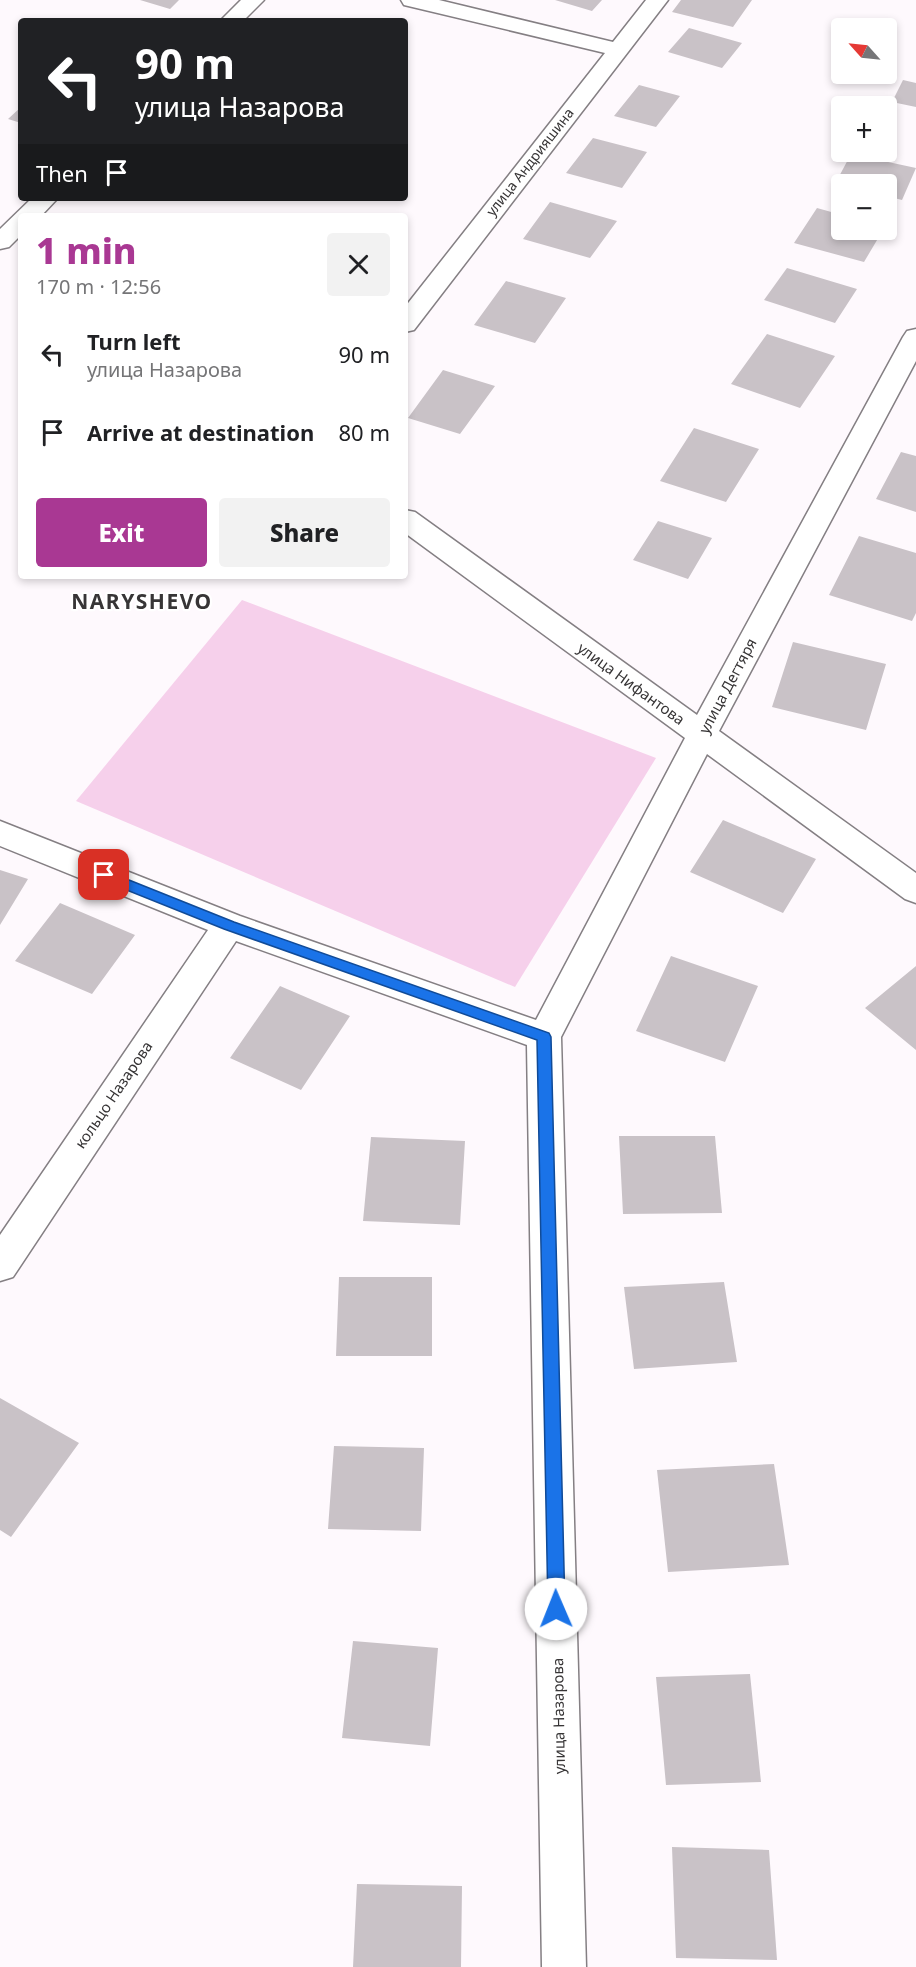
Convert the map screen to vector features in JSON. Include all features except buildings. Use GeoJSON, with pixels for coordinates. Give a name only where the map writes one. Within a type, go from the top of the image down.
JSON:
{"type":"FeatureCollection","features":[{"type":"Feature","properties":{"kind":"street"},"geometry":{"type":"LineString","coordinates":[[234,18],[253,0]]}},
{"type":"Feature","properties":{"kind":"street"},"geometry":{"type":"LineString","coordinates":[[412,0],[617,49]]}},
{"type":"Feature","properties":{"kind":"street","name":"улица Андрияшина"},"geometry":{"type":"LineString","coordinates":[[408,320],[657,0]]}},
{"type":"Feature","properties":{"kind":"street"},"geometry":{"type":"LineString","coordinates":[[30,213],[43,201]]}},
{"type":"Feature","properties":{"kind":"street"},"geometry":{"type":"LineString","coordinates":[[0,242],[18,225]]}},
{"type":"Feature","properties":{"kind":"street","name":"улица Дегтяря"},"geometry":{"type":"LineString","coordinates":[[544,1037],[701,736],[916,337]]}},
{"type":"Feature","properties":{"kind":"street","name":"улица Нифантова"},"geometry":{"type":"LineString","coordinates":[[408,521],[916,890]]}},
{"type":"Feature","properties":{"kind":"street"},"geometry":{"type":"LineString","coordinates":[[0,833],[229,925],[544,1037]]}},
{"type":"Feature","properties":{"kind":"street","name":"кольцо Назарова"},"geometry":{"type":"LineString","coordinates":[[0,1265],[229,925]]}},
{"type":"Feature","properties":{"kind":"street","name":"улица Назарова"},"geometry":{"type":"LineString","coordinates":[[544,1037],[564,1967]]}},
{"type":"Feature","properties":{"kind":"shaded area"},"geometry":{"type":"Polygon","coordinates":[[[242,600],[656,758],[515,987],[76,801],[242,600]]]}},
{"type":"Feature","properties":{"kind":"district","name":"NARYSHEVO"},"geometry":{"type":"Point","coordinates":[142,602]}},
{"type":"Feature","properties":{"kind":"route"},"geometry":{"type":"LineString","coordinates":[[104,875],[229,925],[544,1037],[556,1609]]}}]}
